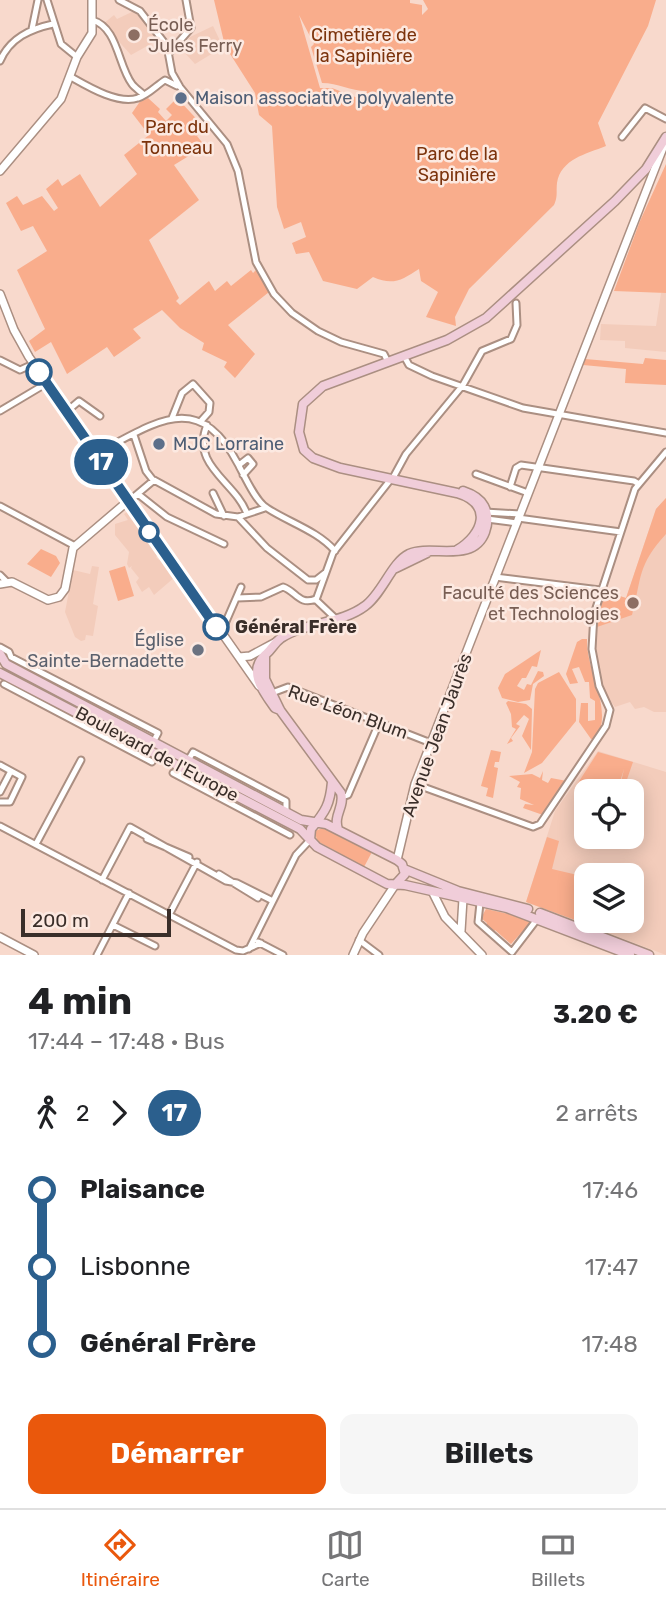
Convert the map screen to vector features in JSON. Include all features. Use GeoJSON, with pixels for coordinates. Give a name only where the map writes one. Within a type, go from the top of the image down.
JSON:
{"type":"FeatureCollection","features":[{"type":"Feature","properties":{"kind":"main road"},"geometry":{"type":"LineString","coordinates":[[338,829],[336,818],[342,797],[267,693],[260,669],[261,657],[277,641],[369,604],[400,560],[408,554],[470,549],[486,531],[482,503],[470,493],[393,477],[326,459],[303,443],[298,425],[300,414],[311,394],[323,386],[404,356],[480,322],[601,211],[602,207],[616,198],[633,181],[633,177],[646,165],[666,138]]}},
{"type":"Feature","properties":{"kind":"main road"},"geometry":{"type":"LineString","coordinates":[[0,654],[6,664]]}},
{"type":"Feature","properties":{"kind":"main road","name":"Boulevard de l'Europe"},"geometry":{"type":"LineString","coordinates":[[31,683],[0,673],[6,664],[31,683],[181,769],[300,829],[310,840],[387,884],[481,903],[538,918],[635,954]]}},
{"type":"Feature","properties":{"kind":"main road","name":"Boulevard de l'Europe"},"geometry":{"type":"LineString","coordinates":[[181,769],[286,811],[304,821],[338,829],[397,860]]}},
{"type":"Feature","properties":{"kind":"main road"},"geometry":{"type":"LineString","coordinates":[[310,840],[310,830],[319,823],[332,794],[332,782]]}},
{"type":"Feature","properties":{"kind":"main road"},"geometry":{"type":"LineString","coordinates":[[332,794],[342,797]]}},
{"type":"Feature","properties":{"kind":"main road"},"geometry":{"type":"LineString","coordinates":[[397,860],[404,869],[458,891],[517,905],[635,954],[649,955]]}},
{"type":"Feature","properties":{"kind":"main road"},"geometry":{"type":"LineString","coordinates":[[395,885],[401,882],[404,869]]}},
{"type":"Feature","properties":{"kind":"street"},"geometry":{"type":"LineString","coordinates":[[32,29],[38,0]]}},
{"type":"Feature","properties":{"kind":"street"},"geometry":{"type":"LineString","coordinates":[[47,0],[64,50],[77,57]]}},
{"type":"Feature","properties":{"kind":"street"},"geometry":{"type":"LineString","coordinates":[[0,171],[56,107],[71,77],[77,57],[90,36],[92,0]]}},
{"type":"Feature","properties":{"kind":"street"},"geometry":{"type":"LineString","coordinates":[[119,0],[140,11],[170,52],[172,73],[180,87],[211,122],[234,160],[256,262],[274,294],[310,326],[341,342],[384,354],[388,362]]}},
{"type":"Feature","properties":{"kind":"street"},"geometry":{"type":"LineString","coordinates":[[170,52],[191,28],[186,0]]}},
{"type":"Feature","properties":{"kind":"street"},"geometry":{"type":"LineString","coordinates":[[92,20],[97,21],[114,43],[130,81],[144,95]]}},
{"type":"Feature","properties":{"kind":"street"},"geometry":{"type":"LineString","coordinates":[[0,61],[8,47],[32,29],[53,24]]}},
{"type":"Feature","properties":{"kind":"street"},"geometry":{"type":"LineString","coordinates":[[71,77],[119,97],[135,99],[168,79],[180,87]]}},
{"type":"Feature","properties":{"kind":"street"},"geometry":{"type":"LineString","coordinates":[[622,137],[645,108],[666,119]]}},
{"type":"Feature","properties":{"kind":"street","name":"Avenue Jean Jaurès"},"geometry":{"type":"LineString","coordinates":[[397,860],[415,784],[666,138]]}},
{"type":"Feature","properties":{"kind":"street"},"geometry":{"type":"LineString","coordinates":[[0,294],[14,330],[33,364],[220,633],[267,693]]}},
{"type":"Feature","properties":{"kind":"street"},"geometry":{"type":"LineString","coordinates":[[316,599],[335,551],[393,477],[406,454],[461,387],[482,351],[504,344],[513,336],[518,319],[516,303]]}},
{"type":"Feature","properties":{"kind":"street"},"geometry":{"type":"LineString","coordinates":[[404,356],[411,366],[461,387],[523,408],[666,433]]}},
{"type":"Feature","properties":{"kind":"street"},"geometry":{"type":"LineString","coordinates":[[0,359],[20,370],[33,364]]}},
{"type":"Feature","properties":{"kind":"street"},"geometry":{"type":"LineString","coordinates":[[0,411],[47,383]]}},
{"type":"Feature","properties":{"kind":"street"},"geometry":{"type":"LineString","coordinates":[[172,418],[182,393],[191,385],[210,403]]}},
{"type":"Feature","properties":{"kind":"street"},"geometry":{"type":"LineString","coordinates":[[218,395],[210,403],[202,440],[213,471],[244,506],[247,514]]}},
{"type":"Feature","properties":{"kind":"street"},"geometry":{"type":"LineString","coordinates":[[66,412],[79,401],[100,416]]}},
{"type":"Feature","properties":{"kind":"street"},"geometry":{"type":"LineString","coordinates":[[95,454],[172,418],[189,417],[204,423],[225,443],[265,508]]}},
{"type":"Feature","properties":{"kind":"street"},"geometry":{"type":"LineString","coordinates":[[134,435],[147,474],[192,503],[224,516],[238,517],[265,508],[274,511],[335,551]]}},
{"type":"Feature","properties":{"kind":"street"},"geometry":{"type":"LineString","coordinates":[[415,784],[533,827],[540,824],[602,736],[610,710],[599,686],[592,649],[600,590],[639,484],[666,452]]}},
{"type":"Feature","properties":{"kind":"street"},"geometry":{"type":"LineString","coordinates":[[239,466],[248,458],[253,464],[243,475]]}},
{"type":"Feature","properties":{"kind":"street"},"geometry":{"type":"LineString","coordinates":[[510,487],[519,466],[634,481],[639,484]]}},
{"type":"Feature","properties":{"kind":"street"},"geometry":{"type":"LineString","coordinates":[[476,474],[528,493]]}},
{"type":"Feature","properties":{"kind":"street"},"geometry":{"type":"LineString","coordinates":[[2,580],[48,600],[57,598],[65,589],[70,554],[75,546],[153,480]]}},
{"type":"Feature","properties":{"kind":"street"},"geometry":{"type":"LineString","coordinates":[[214,493],[224,516]]}},
{"type":"Feature","properties":{"kind":"street"},"geometry":{"type":"LineString","coordinates":[[138,494],[150,505],[224,544]]}},
{"type":"Feature","properties":{"kind":"street"},"geometry":{"type":"LineString","coordinates":[[274,511],[281,505]]}},
{"type":"Feature","properties":{"kind":"street"},"geometry":{"type":"LineString","coordinates":[[0,506],[75,546]]}},
{"type":"Feature","properties":{"kind":"street"},"geometry":{"type":"LineString","coordinates":[[483,515],[621,531]]}},
{"type":"Feature","properties":{"kind":"street"},"geometry":{"type":"LineString","coordinates":[[238,517],[267,548],[308,580],[313,581],[325,573]]}},
{"type":"Feature","properties":{"kind":"street"},"geometry":{"type":"LineString","coordinates":[[495,577],[600,590]]}},
{"type":"Feature","properties":{"kind":"street"},"geometry":{"type":"LineString","coordinates":[[220,633],[241,587]]}},
{"type":"Feature","properties":{"kind":"street"},"geometry":{"type":"LineString","coordinates":[[237,598],[261,597],[283,587],[297,599],[316,599]]}},
{"type":"Feature","properties":{"kind":"street"},"geometry":{"type":"LineString","coordinates":[[316,599],[335,618]]}},
{"type":"Feature","properties":{"kind":"street"},"geometry":{"type":"LineString","coordinates":[[241,661],[277,641]]}},
{"type":"Feature","properties":{"kind":"street"},"geometry":{"type":"LineString","coordinates":[[0,647],[9,652],[11,657],[158,733],[150,750],[152,762]]}},
{"type":"Feature","properties":{"kind":"street"},"geometry":{"type":"LineString","coordinates":[[241,661],[260,669]]}},
{"type":"Feature","properties":{"kind":"street"},"geometry":{"type":"LineString","coordinates":[[34,699],[31,683],[42,673]]}},
{"type":"Feature","properties":{"kind":"street"},"geometry":{"type":"LineString","coordinates":[[4,684],[150,750]]}},
{"type":"Feature","properties":{"kind":"street","name":"Rue Léon Blum"},"geometry":{"type":"LineString","coordinates":[[267,693],[288,687],[431,743]]}},
{"type":"Feature","properties":{"kind":"street"},"geometry":{"type":"LineString","coordinates":[[342,797],[348,795],[379,723]]}},
{"type":"Feature","properties":{"kind":"street"},"geometry":{"type":"LineString","coordinates":[[36,844],[81,760]]}},
{"type":"Feature","properties":{"kind":"street"},"geometry":{"type":"LineString","coordinates":[[0,765],[22,777],[10,802],[0,802]]}},
{"type":"Feature","properties":{"kind":"street"},"geometry":{"type":"LineString","coordinates":[[181,769],[290,835]]}},
{"type":"Feature","properties":{"kind":"street"},"geometry":{"type":"LineString","coordinates":[[0,792],[11,771]]}},
{"type":"Feature","properties":{"kind":"street"},"geometry":{"type":"LineString","coordinates":[[279,829],[288,823]]}},
{"type":"Feature","properties":{"kind":"street"},"geometry":{"type":"LineString","coordinates":[[0,826],[238,951],[261,943]]}},
{"type":"Feature","properties":{"kind":"street"},"geometry":{"type":"LineString","coordinates":[[102,880],[130,828],[272,903]]}},
{"type":"Feature","properties":{"kind":"street"},"geometry":{"type":"LineString","coordinates":[[249,949],[299,850],[310,840]]}},
{"type":"Feature","properties":{"kind":"street"},"geometry":{"type":"LineString","coordinates":[[169,915],[196,863]]}},
{"type":"Feature","properties":{"kind":"street"},"geometry":{"type":"LineString","coordinates":[[352,955],[395,885]]}},
{"type":"Feature","properties":{"kind":"street"},"geometry":{"type":"LineString","coordinates":[[97,955],[129,893]]}},
{"type":"Feature","properties":{"kind":"street"},"geometry":{"type":"LineString","coordinates":[[433,893],[444,917],[482,955]]}},
{"type":"Feature","properties":{"kind":"street"},"geometry":{"type":"LineString","coordinates":[[461,932],[463,899]]}},
{"type":"Feature","properties":{"kind":"street"},"geometry":{"type":"LineString","coordinates":[[481,903],[478,922],[513,953],[538,918]]}},
{"type":"Feature","properties":{"kind":"street"},"geometry":{"type":"LineString","coordinates":[[113,925],[155,946]]}},
{"type":"Feature","properties":{"kind":"street"},"geometry":{"type":"LineString","coordinates":[[0,937],[34,955]]}},
{"type":"Feature","properties":{"kind":"street"},"geometry":{"type":"LineString","coordinates":[[254,939],[284,955]]}},
{"type":"Feature","properties":{"kind":"street"},"geometry":{"type":"LineString","coordinates":[[359,940],[379,955]]}},
{"type":"Feature","properties":{"kind":"street"},"geometry":{"type":"LineString","coordinates":[[471,943],[488,955]]}},
{"type":"Feature","properties":{"kind":"shaded area","name":"École Jules Ferry"},"geometry":{"type":"Polygon","coordinates":[[[136,10],[158,40],[131,55],[103,24],[114,15],[117,19],[136,10]]]}},
{"type":"Feature","properties":{"kind":"shaded area"},"geometry":{"type":"Polygon","coordinates":[[[213,26],[223,47],[195,64],[183,51],[182,46],[190,37],[213,26]]]}},
{"type":"Feature","properties":{"kind":"shaded area"},"geometry":{"type":"Polygon","coordinates":[[[661,293],[666,293],[666,352],[625,348],[625,341],[600,340],[601,324],[656,326],[661,293]]]}},
{"type":"Feature","properties":{"kind":"shaded area","name":"Faculté des Sciences et Technologies"},"geometry":{"type":"Polygon","coordinates":[[[666,498],[666,712],[654,712],[644,707],[635,709],[630,702],[615,707],[605,694],[598,674],[595,639],[599,608],[605,591],[626,598],[656,509],[666,498]]]}},
{"type":"Feature","properties":{"kind":"shaded area"},"geometry":{"type":"Polygon","coordinates":[[[129,511],[159,554],[156,557],[159,560],[161,557],[175,577],[154,595],[149,587],[142,592],[136,582],[139,578],[132,566],[129,568],[127,564],[129,552],[115,535],[115,524],[128,520],[124,514],[129,511]]]}},
{"type":"Feature","properties":{"kind":"shaded area"},"geometry":{"type":"Polygon","coordinates":[[[92,566],[99,567],[93,604],[98,606],[93,636],[86,635],[85,640],[81,641],[75,637],[65,612],[73,570],[90,574],[92,566]]]}},
{"type":"Feature","properties":{"kind":"shaded area"},"geometry":{"type":"Polygon","coordinates":[[[598,751],[666,772],[666,955],[608,933],[644,933],[644,863],[574,863],[574,920],[526,902],[555,811],[574,784],[574,849],[644,849],[644,779],[578,779],[598,751]]]}},
{"type":"Feature","properties":{"kind":"green space","name":"Parc de la Sapinière"},"geometry":{"type":"Polygon","coordinates":[[[214,0],[410,0],[410,3],[422,5],[422,15],[428,9],[423,0],[656,0],[648,26],[598,123],[606,146],[576,158],[564,168],[559,175],[554,205],[469,289],[455,317],[456,326],[426,317],[438,292],[421,281],[419,269],[392,281],[373,277],[357,289],[323,281],[309,252],[296,254],[292,243],[306,237],[301,222],[284,229],[277,207],[272,126],[259,115],[255,93],[225,46],[214,0]],[[299,15],[320,88],[332,88],[363,100],[367,91],[322,83],[311,47],[314,44],[299,15]]]}},
{"type":"Feature","properties":{"kind":"green space","name":"Parc du Tonneau"},"geometry":{"type":"Polygon","coordinates":[[[148,98],[160,109],[158,112],[166,121],[172,115],[166,109],[177,98],[205,128],[197,136],[205,146],[174,165],[199,200],[149,240],[179,298],[176,301],[180,305],[209,281],[215,291],[227,281],[231,286],[251,270],[253,273],[256,270],[269,292],[228,325],[255,354],[235,378],[224,367],[227,362],[202,350],[204,343],[180,328],[162,310],[133,329],[141,338],[114,357],[107,347],[67,374],[51,342],[35,352],[29,341],[45,329],[17,270],[47,251],[33,226],[21,231],[6,203],[17,196],[23,205],[42,196],[54,211],[58,208],[46,189],[58,179],[62,186],[80,174],[100,207],[137,174],[124,155],[149,135],[132,113],[141,100],[148,98]]]}},
{"type":"Feature","properties":{"kind":"green space"},"geometry":{"type":"Polygon","coordinates":[[[666,164],[666,293],[614,291],[640,221],[666,164]]]}},
{"type":"Feature","properties":{"kind":"green space"},"geometry":{"type":"Polygon","coordinates":[[[645,358],[666,360],[666,385],[625,383],[626,369],[583,365],[585,359],[643,364],[645,358]]]}},
{"type":"Feature","properties":{"kind":"green space"},"geometry":{"type":"Polygon","coordinates":[[[666,498],[666,534],[645,564],[632,615],[597,627],[604,591],[626,598],[656,509],[666,498]]]}},
{"type":"Feature","properties":{"kind":"green space"},"geometry":{"type":"Polygon","coordinates":[[[41,549],[56,556],[60,563],[51,577],[27,564],[41,549]]]}},
{"type":"Feature","properties":{"kind":"green space"},"geometry":{"type":"Polygon","coordinates":[[[125,566],[134,596],[118,601],[109,571],[125,566]]]}},
{"type":"Feature","properties":{"kind":"green space"},"geometry":{"type":"Polygon","coordinates":[[[587,639],[601,703],[601,728],[596,740],[591,739],[579,722],[581,703],[588,703],[588,721],[595,720],[595,701],[590,698],[589,682],[585,682],[579,667],[572,669],[578,683],[570,684],[566,674],[577,642],[587,639]]]}},
{"type":"Feature","properties":{"kind":"green space"},"geometry":{"type":"Polygon","coordinates":[[[541,650],[537,667],[532,666],[526,678],[522,678],[517,686],[524,690],[527,684],[531,685],[538,671],[543,672],[544,676],[533,684],[530,700],[518,702],[502,698],[498,688],[505,674],[541,650]]]}},
{"type":"Feature","properties":{"kind":"green space"},"geometry":{"type":"Polygon","coordinates":[[[559,672],[576,699],[576,721],[542,763],[524,773],[532,752],[535,689],[538,683],[559,672]]]}},
{"type":"Feature","properties":{"kind":"green space"},"geometry":{"type":"Polygon","coordinates":[[[506,703],[526,704],[532,709],[531,750],[522,736],[529,719],[524,715],[516,724],[520,726],[511,738],[513,741],[507,744],[516,729],[512,727],[511,714],[506,703]]]}},
{"type":"Feature","properties":{"kind":"green space"},"geometry":{"type":"Polygon","coordinates":[[[491,750],[501,752],[499,762],[495,762],[494,767],[498,768],[493,798],[486,796],[488,788],[481,786],[491,750]]]}},
{"type":"Feature","properties":{"kind":"green space"},"geometry":{"type":"Polygon","coordinates":[[[598,752],[633,762],[627,779],[622,779],[624,769],[621,779],[580,779],[598,752]]]}},
{"type":"Feature","properties":{"kind":"green space"},"geometry":{"type":"Polygon","coordinates":[[[543,771],[542,780],[548,783],[551,778],[567,781],[543,815],[523,808],[525,804],[534,805],[520,799],[521,788],[517,787],[520,782],[509,776],[532,774],[540,778],[543,771]]]}},
{"type":"Feature","properties":{"kind":"green space"},"geometry":{"type":"Polygon","coordinates":[[[325,827],[372,852],[364,867],[317,841],[315,831],[325,827]]]}},
{"type":"Feature","properties":{"kind":"green space"},"geometry":{"type":"Polygon","coordinates":[[[547,837],[559,841],[552,869],[574,874],[574,920],[526,902],[547,837]]]}},
{"type":"Feature","properties":{"kind":"green space"},"geometry":{"type":"Polygon","coordinates":[[[486,909],[532,921],[511,944],[495,930],[493,934],[486,927],[487,923],[481,918],[486,909]]]}},
{"type":"Feature","properties":{"kind":"bus line","name":"17"},"geometry":{"type":"LineString","coordinates":[[39,372],[216,627]]}},
{"type":"Feature","properties":{"kind":"place","name":"École Jules Ferry"},"geometry":{"type":"Point","coordinates":[134,35]}},
{"type":"Feature","properties":{"kind":"place","name":"Maison associative polyvalente"},"geometry":{"type":"Point","coordinates":[181,98]}},
{"type":"Feature","properties":{"kind":"place","name":"MJC Lorraine"},"geometry":{"type":"Point","coordinates":[159,444]}},
{"type":"Feature","properties":{"kind":"place","name":"Faculté des Sciences et Technologies"},"geometry":{"type":"Point","coordinates":[633,603]}},
{"type":"Feature","properties":{"kind":"place","name":"Général Frère"},"geometry":{"type":"Point","coordinates":[216,627]}},
{"type":"Feature","properties":{"kind":"place","name":"Église Sainte-Bernadette"},"geometry":{"type":"Point","coordinates":[198,650]}},
{"type":"Feature","properties":{"kind":"park label","name":"Cimetière de la Sapinière"},"geometry":{"type":"Point","coordinates":[364,45]}}]}
